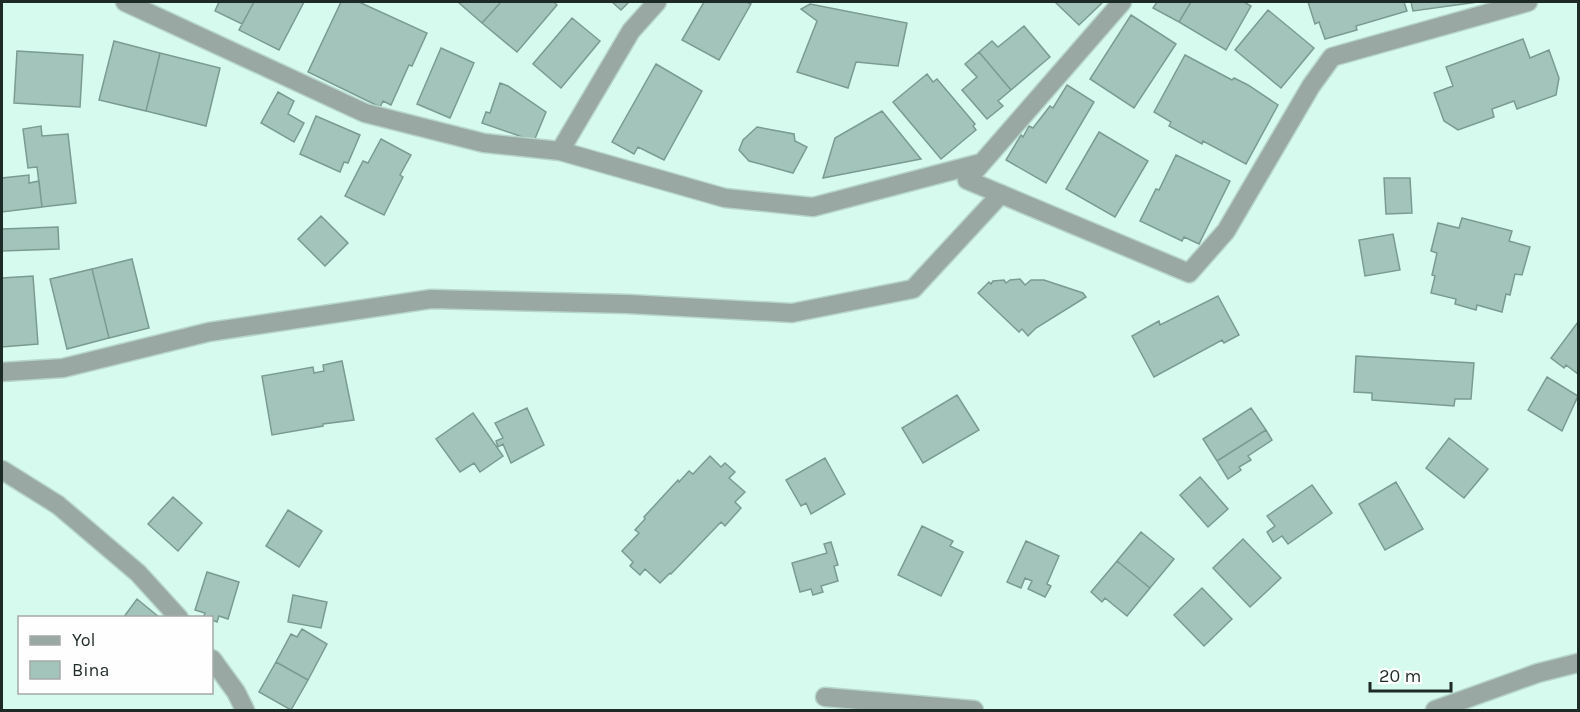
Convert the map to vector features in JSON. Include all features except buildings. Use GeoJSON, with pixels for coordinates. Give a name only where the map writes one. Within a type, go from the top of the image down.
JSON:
{"type":"FeatureCollection","features":[{"type":"Feature","properties":{"kind":"street"},"geometry":{"type":"LineString","coordinates":[[125,2],[365,113],[484,143],[560,151],[725,198],[813,207],[981,164]]}},
{"type":"Feature","properties":{"kind":"street"},"geometry":{"type":"LineString","coordinates":[[560,151],[631,31],[657,2]]}},
{"type":"Feature","properties":{"kind":"street"},"geometry":{"type":"LineString","coordinates":[[1122,2],[967,180],[1189,273],[1226,231],[1311,86],[1332,57],[1528,2]]}},
{"type":"Feature","properties":{"kind":"street"},"geometry":{"type":"LineString","coordinates":[[2,372],[63,368],[209,332],[431,299],[628,304],[792,313],[913,289],[1001,194]]}},
{"type":"Feature","properties":{"kind":"street"},"geometry":{"type":"LineString","coordinates":[[2,470],[58,505],[138,573],[176,616]]}},
{"type":"Feature","properties":{"kind":"street"},"geometry":{"type":"LineString","coordinates":[[213,660],[236,692],[245,711]]}},
{"type":"Feature","properties":{"kind":"street"},"geometry":{"type":"LineString","coordinates":[[1435,711],[1538,674],[1578,663]]}},
{"type":"Feature","properties":{"kind":"street"},"geometry":{"type":"LineString","coordinates":[[825,697],[974,711]]}}]}
